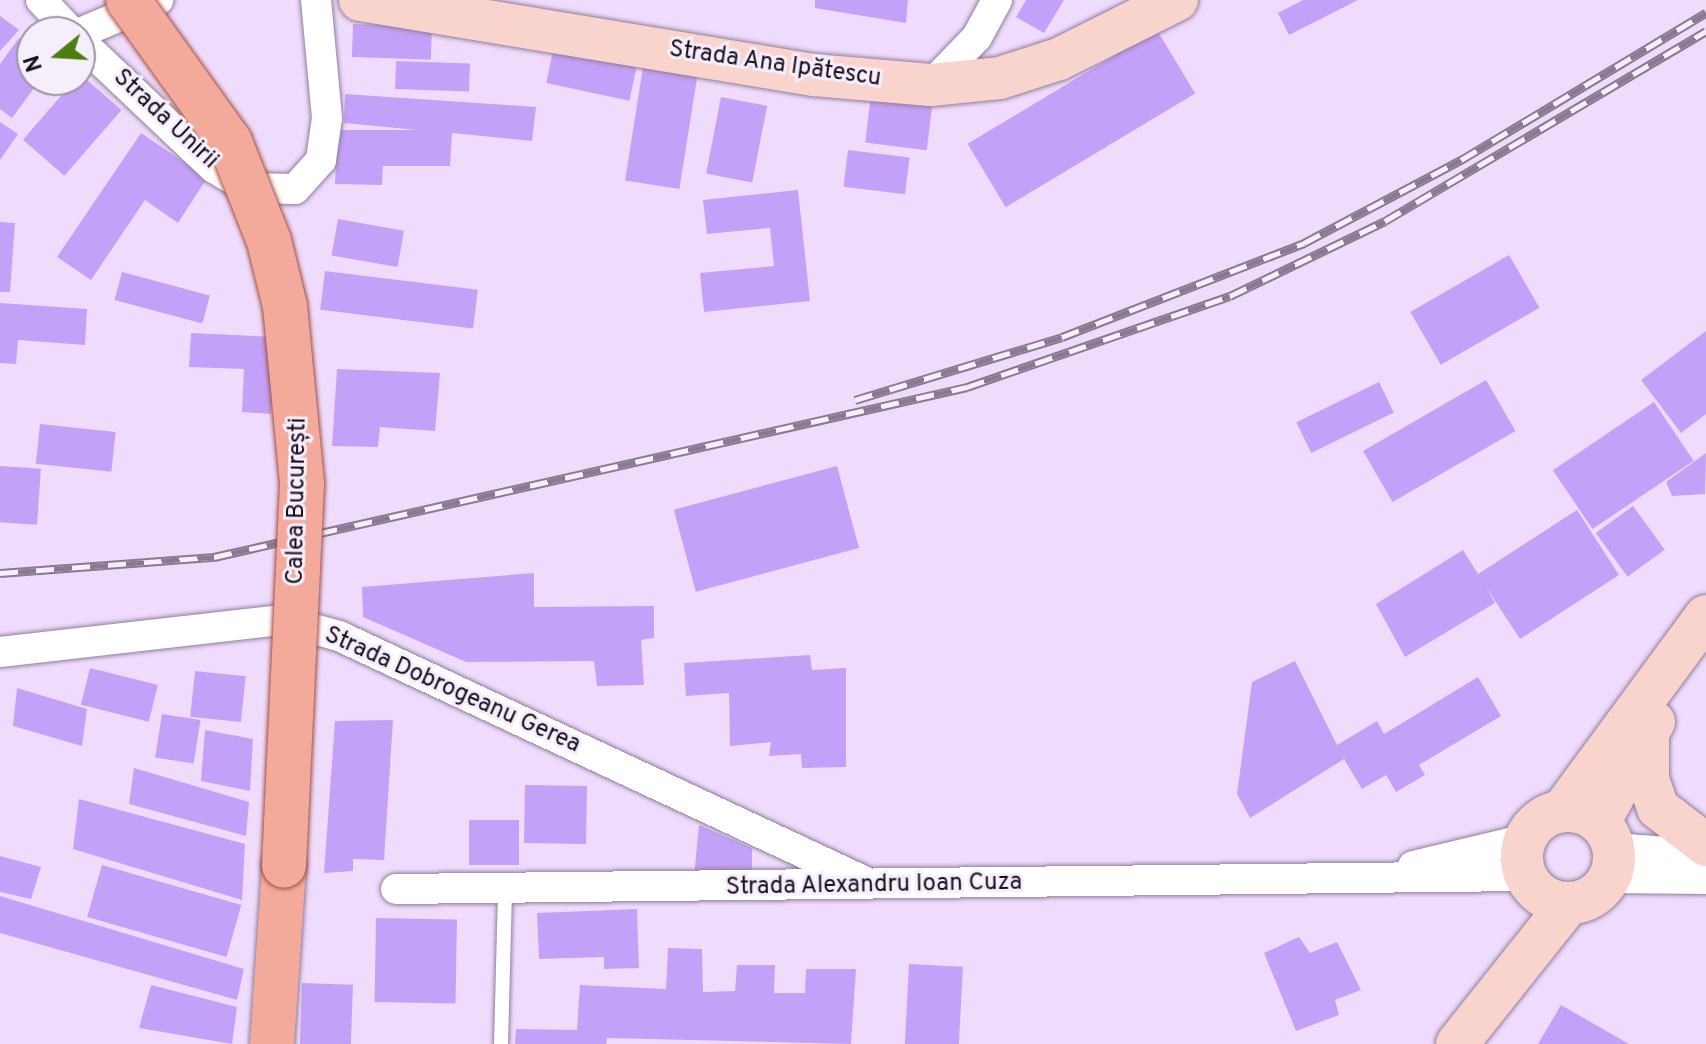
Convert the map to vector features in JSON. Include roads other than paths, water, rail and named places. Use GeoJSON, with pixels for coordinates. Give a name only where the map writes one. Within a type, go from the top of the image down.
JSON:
{"type":"FeatureCollection","features":[{"type":"Feature","properties":{"kind":"main road","name":"Calea București"},"geometry":{"type":"LineString","coordinates":[[128,0],[230,142],[269,241],[294,362],[302,484],[272,1044]]}},
{"type":"Feature","properties":{"kind":"main road","name":"Strada Ana Ipătescu"},"geometry":{"type":"LineString","coordinates":[[360,0],[814,75],[931,85],[1000,78],[1059,59],[1177,0]]}},
{"type":"Feature","properties":{"kind":"main road"},"geometry":{"type":"LineString","coordinates":[[1456,1044],[1569,903],[1585,900],[1596,840],[1677,660],[1706,616]]}},
{"type":"Feature","properties":{"kind":"main road"},"geometry":{"type":"LineString","coordinates":[[1596,840],[1648,737],[1677,660]]}},
{"type":"Feature","properties":{"kind":"main road"},"geometry":{"type":"LineString","coordinates":[[1648,737],[1648,779],[1658,808],[1706,845]]}},
{"type":"Feature","properties":{"kind":"main road"},"geometry":{"type":"LineString","coordinates":[[1456,1044],[1547,816],[1596,840]]}},
{"type":"Feature","properties":{"kind":"main road"},"geometry":{"type":"LineString","coordinates":[[1528,866],[1569,903]]}},
{"type":"Feature","properties":{"kind":"street"},"geometry":{"type":"LineString","coordinates":[[41,0],[56,16]]}},
{"type":"Feature","properties":{"kind":"street"},"geometry":{"type":"LineString","coordinates":[[96,26],[158,0]]}},
{"type":"Feature","properties":{"kind":"street","name":"Strada Unirii"},"geometry":{"type":"LineString","coordinates":[[96,56],[214,168],[247,188],[295,189],[321,160],[327,118],[316,0]]}},
{"type":"Feature","properties":{"kind":"street"},"geometry":{"type":"LineString","coordinates":[[931,85],[977,37],[997,0]]}},
{"type":"Feature","properties":{"kind":"street","name":"Strada Dobrogeanu Gerea"},"geometry":{"type":"LineString","coordinates":[[0,652],[248,620],[296,624],[339,636],[877,887]]}},
{"type":"Feature","properties":{"kind":"street"},"geometry":{"type":"LineString","coordinates":[[1596,840],[1706,855]]}},
{"type":"Feature","properties":{"kind":"street"},"geometry":{"type":"LineString","coordinates":[[1596,840],[1706,879]]}},
{"type":"Feature","properties":{"kind":"street","name":"Strada Alexandru Ioan Cuza"},"geometry":{"type":"LineString","coordinates":[[396,889],[877,887],[1353,880],[1528,866]]}},
{"type":"Feature","properties":{"kind":"lane"},"geometry":{"type":"LineString","coordinates":[[501,1044],[505,889]]}},
{"type":"Feature","properties":{"kind":"railway"},"geometry":{"type":"LineString","coordinates":[[855,400],[1062,337],[1304,243],[1461,160],[1706,13]]}},
{"type":"Feature","properties":{"kind":"railway"},"geometry":{"type":"LineString","coordinates":[[0,573],[214,557],[967,387],[1230,296],[1385,221],[1706,31]]}}]}
